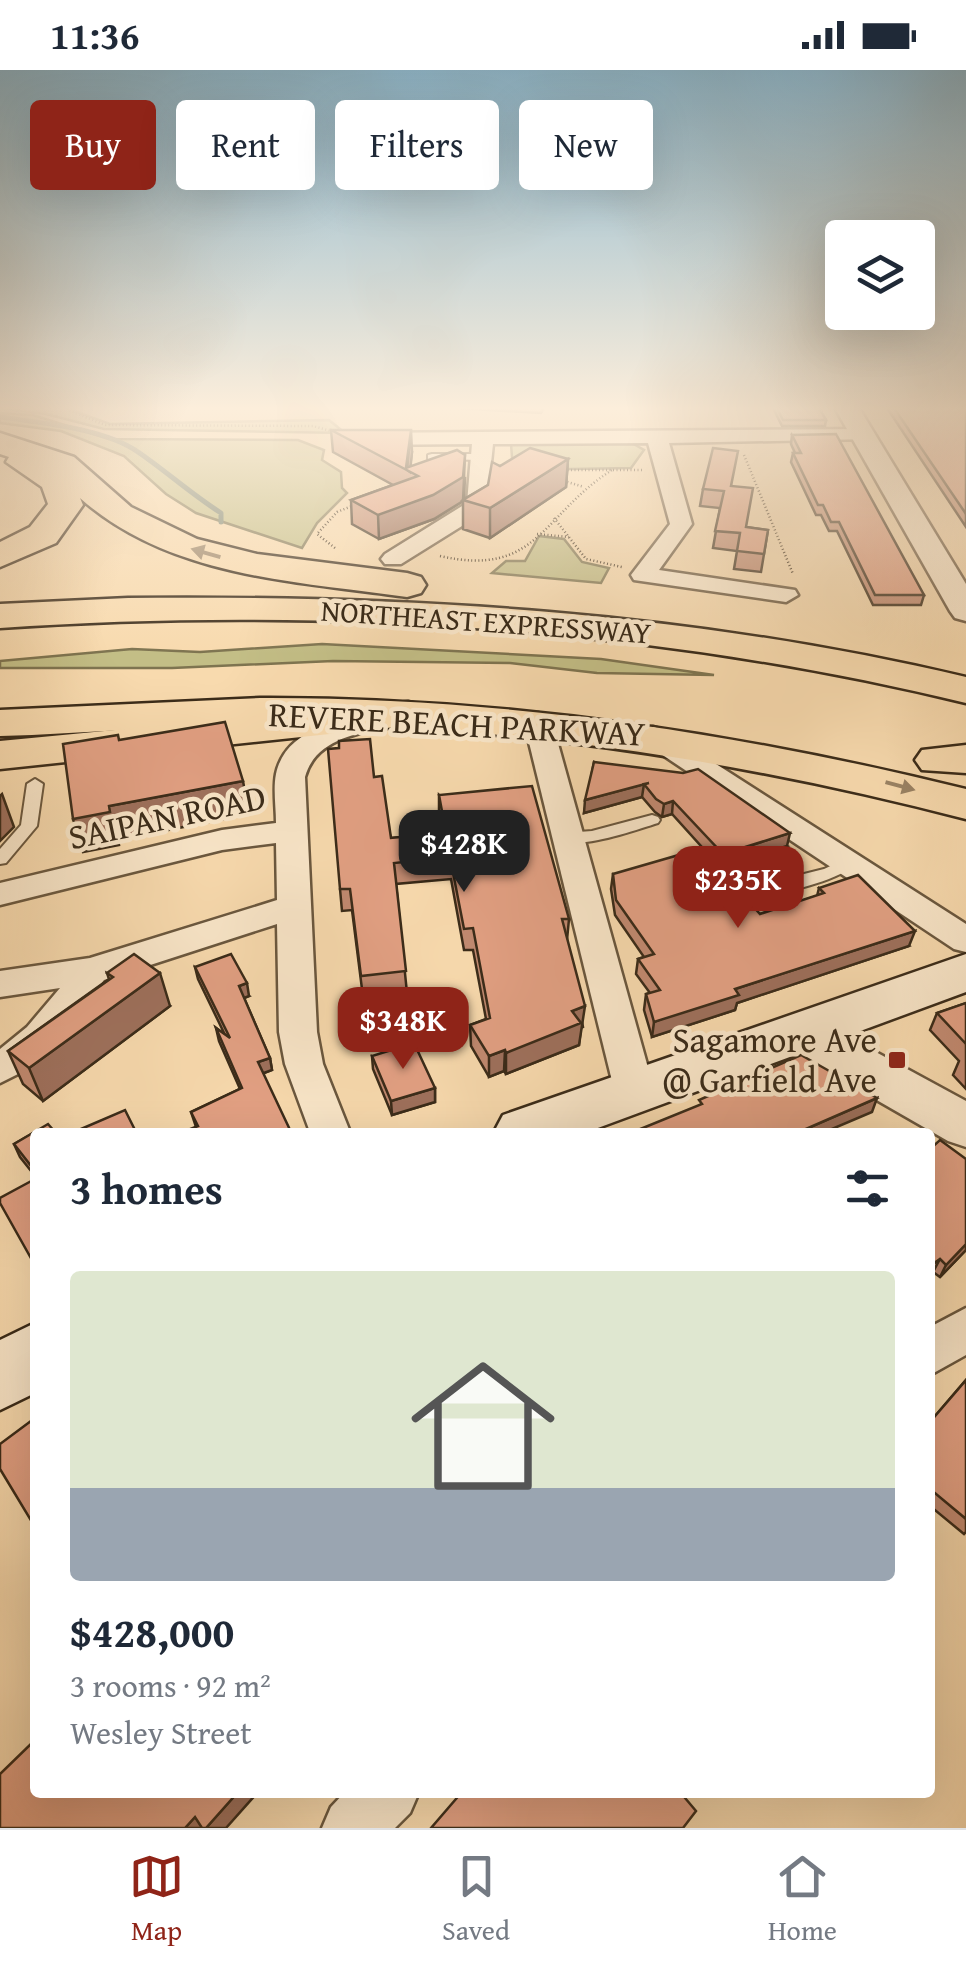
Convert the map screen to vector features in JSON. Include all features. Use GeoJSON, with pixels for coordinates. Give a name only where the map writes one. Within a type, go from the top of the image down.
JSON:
{"type":"FeatureCollection","features":[{"type":"Feature","properties":{"kind":"highway"},"geometry":{"type":"LineString","coordinates":[[0,556],[43,535],[62,515],[66,500],[60,490]]}},
{"type":"Feature","properties":{"kind":"highway"},"geometry":{"type":"LineString","coordinates":[[92,490],[119,514],[184,547],[257,565],[440,590]]}},
{"type":"Feature","properties":{"kind":"highway","name":"NORTHEAST EXPRESSWAY"},"geometry":{"type":"LineString","coordinates":[[0,590],[176,584],[440,590],[701,610],[944,669]]}},
{"type":"Feature","properties":{"kind":"highway","name":"NORTHEAST EXPRESSWAY"},"geometry":{"type":"LineString","coordinates":[[0,616],[182,609],[510,620],[944,669]]}},
{"type":"Feature","properties":{"kind":"highway","name":"REVERE BEACH PARKWAY"},"geometry":{"type":"LineString","coordinates":[[0,696],[308,685],[515,691],[723,715],[957,762]]}},
{"type":"Feature","properties":{"kind":"highway","name":"REVERE BEACH PARKWAY"},"geometry":{"type":"LineString","coordinates":[[0,723],[268,711],[538,722],[652,735],[792,760],[966,804]]}},
{"type":"Feature","properties":{"kind":"highway"},"geometry":{"type":"LineString","coordinates":[[0,755],[408,714]]}},
{"type":"Feature","properties":{"kind":"main road"},"geometry":{"type":"LineString","coordinates":[[534,1128],[966,972]]}},
{"type":"Feature","properties":{"kind":"main road"},"geometry":{"type":"LineString","coordinates":[[0,1376],[30,1358]]}},
{"type":"Feature","properties":{"kind":"street"},"geometry":{"type":"LineString","coordinates":[[403,552],[478,506],[479,490]]}},
{"type":"Feature","properties":{"kind":"street"},"geometry":{"type":"LineString","coordinates":[[671,490],[680,524],[643,574],[786,595]]}},
{"type":"Feature","properties":{"kind":"street"},"geometry":{"type":"LineString","coordinates":[[894,490],[925,542],[962,587]]}},
{"type":"Feature","properties":{"kind":"street"},"geometry":{"type":"LineString","coordinates":[[329,1128],[300,1049],[290,777],[302,751],[336,731],[408,714]]}},
{"type":"Feature","properties":{"kind":"street"},"geometry":{"type":"LineString","coordinates":[[538,722],[565,838],[635,1093]]}},
{"type":"Feature","properties":{"kind":"street"},"geometry":{"type":"LineString","coordinates":[[652,735],[966,940]]}},
{"type":"Feature","properties":{"kind":"street","name":"SAIPAN ROAD"},"geometry":{"type":"LineString","coordinates":[[0,894],[222,840],[292,831]]}},
{"type":"Feature","properties":{"kind":"street"},"geometry":{"type":"LineString","coordinates":[[0,984],[92,970],[294,907]]}},
{"type":"Feature","properties":{"kind":"street"},"geometry":{"type":"LineString","coordinates":[[0,1068],[28,1049],[58,1020],[92,970]]}},
{"type":"Feature","properties":{"kind":"street"},"geometry":{"type":"LineString","coordinates":[[798,1032],[966,1126]]}},
{"type":"Feature","properties":{"kind":"street"},"geometry":{"type":"LineString","coordinates":[[935,1349],[966,1329]]}},
{"type":"Feature","properties":{"kind":"street"},"geometry":{"type":"LineString","coordinates":[[352,1828],[383,1798]]}},
{"type":"Feature","properties":{"kind":"lane"},"geometry":{"type":"LineString","coordinates":[[0,859],[30,826],[35,784]]}},
{"type":"Feature","properties":{"kind":"lane"},"geometry":{"type":"LineString","coordinates":[[565,838],[592,836],[652,820]]}},
{"type":"Feature","properties":{"kind":"lane"},"geometry":{"type":"LineString","coordinates":[[734,897],[829,872],[850,862]]}},
{"type":"Feature","properties":{"kind":"path"},"geometry":{"type":"LineString","coordinates":[[374,497],[337,512],[317,534],[338,551],[368,564],[403,552],[499,564],[527,550],[537,534],[581,490]]}},
{"type":"Feature","properties":{"kind":"path"},"geometry":{"type":"LineString","coordinates":[[758,490],[794,579],[786,595]]}},
{"type":"Feature","properties":{"kind":"path"},"geometry":{"type":"LineString","coordinates":[[554,517],[586,559],[645,572]]}},
{"type":"Feature","properties":{"kind":"path"},"geometry":{"type":"LineString","coordinates":[[537,534],[569,538]]}},
{"type":"Feature","properties":{"kind":"shaded area"},"geometry":{"type":"Polygon","coordinates":[[[162,490],[347,493],[317,523],[302,548],[196,513],[162,490]]]}},
{"type":"Feature","properties":{"kind":"shaded area"},"geometry":{"type":"Polygon","coordinates":[[[539,536],[564,539],[582,562],[609,568],[601,583],[492,573],[506,561],[525,561],[539,536]]]}},
{"type":"Feature","properties":{"kind":"shaded area"},"geometry":{"type":"Polygon","coordinates":[[[322,644],[601,659],[714,675],[597,673],[510,663],[333,661],[172,668],[0,668],[0,661],[132,649],[200,652],[322,644]]]}},
{"type":"Feature","properties":{"kind":"building"},"geometry":{"type":"Polygon","coordinates":[[[379,490],[441,490],[378,515],[351,500],[379,490]]]}},
{"type":"Feature","properties":{"kind":"building"},"geometry":{"type":"Polygon","coordinates":[[[480,490],[519,490],[490,508],[463,500],[480,490]]]}},
{"type":"Feature","properties":{"kind":"building"},"geometry":{"type":"Polygon","coordinates":[[[714,490],[753,490],[746,527],[768,530],[764,554],[737,551],[740,533],[715,531],[724,491],[714,490]]]}},
{"type":"Feature","properties":{"kind":"building"},"geometry":{"type":"Polygon","coordinates":[[[811,490],[867,490],[924,595],[875,595],[839,522],[831,522],[823,505],[818,505],[811,490]]]}},
{"type":"Feature","properties":{"kind":"building"},"geometry":{"type":"Polygon","coordinates":[[[950,490],[966,490],[966,514],[950,490]]]}},
{"type":"Feature","properties":{"kind":"building"},"geometry":{"type":"Polygon","coordinates":[[[225,722],[243,781],[109,806],[110,812],[73,819],[63,744],[118,735],[119,740],[225,722]]]}},
{"type":"Feature","properties":{"kind":"building"},"geometry":{"type":"Polygon","coordinates":[[[370,739],[374,777],[382,776],[391,838],[446,833],[439,795],[532,786],[569,919],[562,919],[585,1006],[572,1011],[581,1023],[489,1056],[470,1025],[490,1018],[473,928],[464,929],[450,857],[394,863],[406,971],[361,976],[350,889],[340,889],[328,749],[339,748],[339,741],[370,739]]]}},
{"type":"Feature","properties":{"kind":"building"},"geometry":{"type":"Polygon","coordinates":[[[594,762],[683,773],[698,769],[790,833],[723,854],[673,801],[664,804],[644,784],[585,800],[594,762]]]}},
{"type":"Feature","properties":{"kind":"building"},"geometry":{"type":"Polygon","coordinates":[[[696,850],[744,906],[751,904],[760,914],[824,893],[819,888],[858,875],[915,931],[735,989],[739,995],[654,1022],[646,994],[660,990],[638,959],[654,954],[616,900],[613,874],[696,850]]]}},
{"type":"Feature","properties":{"kind":"building"},"geometry":{"type":"Polygon","coordinates":[[[134,954],[160,973],[29,1068],[8,1051],[113,977],[107,973],[134,954]]]}},
{"type":"Feature","properties":{"kind":"building"},"geometry":{"type":"Polygon","coordinates":[[[231,954],[247,983],[239,986],[270,1058],[258,1062],[289,1128],[193,1128],[198,1126],[191,1112],[242,1088],[216,1028],[230,1038],[195,967],[231,954]]]}},
{"type":"Feature","properties":{"kind":"building"},"geometry":{"type":"Polygon","coordinates":[[[966,1003],[966,1044],[937,1013],[966,1003]]]}},
{"type":"Feature","properties":{"kind":"building"},"geometry":{"type":"Polygon","coordinates":[[[414,1043],[435,1088],[391,1101],[372,1056],[414,1043]]]}},
{"type":"Feature","properties":{"kind":"building"},"geometry":{"type":"Polygon","coordinates":[[[801,1055],[877,1098],[808,1128],[643,1128],[702,1104],[699,1100],[801,1055]]]}},
{"type":"Feature","properties":{"kind":"building"},"geometry":{"type":"Polygon","coordinates":[[[125,1110],[134,1128],[83,1128],[125,1110]]]}},
{"type":"Feature","properties":{"kind":"building"},"geometry":{"type":"Polygon","coordinates":[[[30,1135],[30,1165],[14,1144],[30,1135]]]}},
{"type":"Feature","properties":{"kind":"building"},"geometry":{"type":"Polygon","coordinates":[[[940,1140],[966,1159],[966,1244],[946,1265],[940,1259],[935,1262],[935,1144],[940,1140]]]}},
{"type":"Feature","properties":{"kind":"building"},"geometry":{"type":"Polygon","coordinates":[[[30,1182],[30,1256],[0,1203],[0,1198],[30,1182]]]}},
{"type":"Feature","properties":{"kind":"building"},"geometry":{"type":"Polygon","coordinates":[[[966,1380],[966,1519],[935,1493],[935,1416],[966,1380]]]}},
{"type":"Feature","properties":{"kind":"building"},"geometry":{"type":"Polygon","coordinates":[[[30,1422],[30,1519],[0,1469],[0,1444],[30,1422]]]}},
{"type":"Feature","properties":{"kind":"building"},"geometry":{"type":"Polygon","coordinates":[[[30,1745],[30,1798],[233,1798],[206,1828],[195,1817],[185,1828],[0,1828],[0,1774],[30,1745]]]}},
{"type":"Feature","properties":{"kind":"building"},"geometry":{"type":"Polygon","coordinates":[[[457,1798],[685,1798],[696,1811],[683,1828],[431,1828],[457,1798]]]}},
{"type":"Feature","properties":{"kind":"waterway"},"geometry":{"type":"LineString","coordinates":[[189,490],[221,513],[221,522]]}},
{"type":"Feature","properties":{"kind":"place","name":"Sagamore Ave @ Garfield Ave"},"geometry":{"type":"Point","coordinates":[897,1060]}}]}
